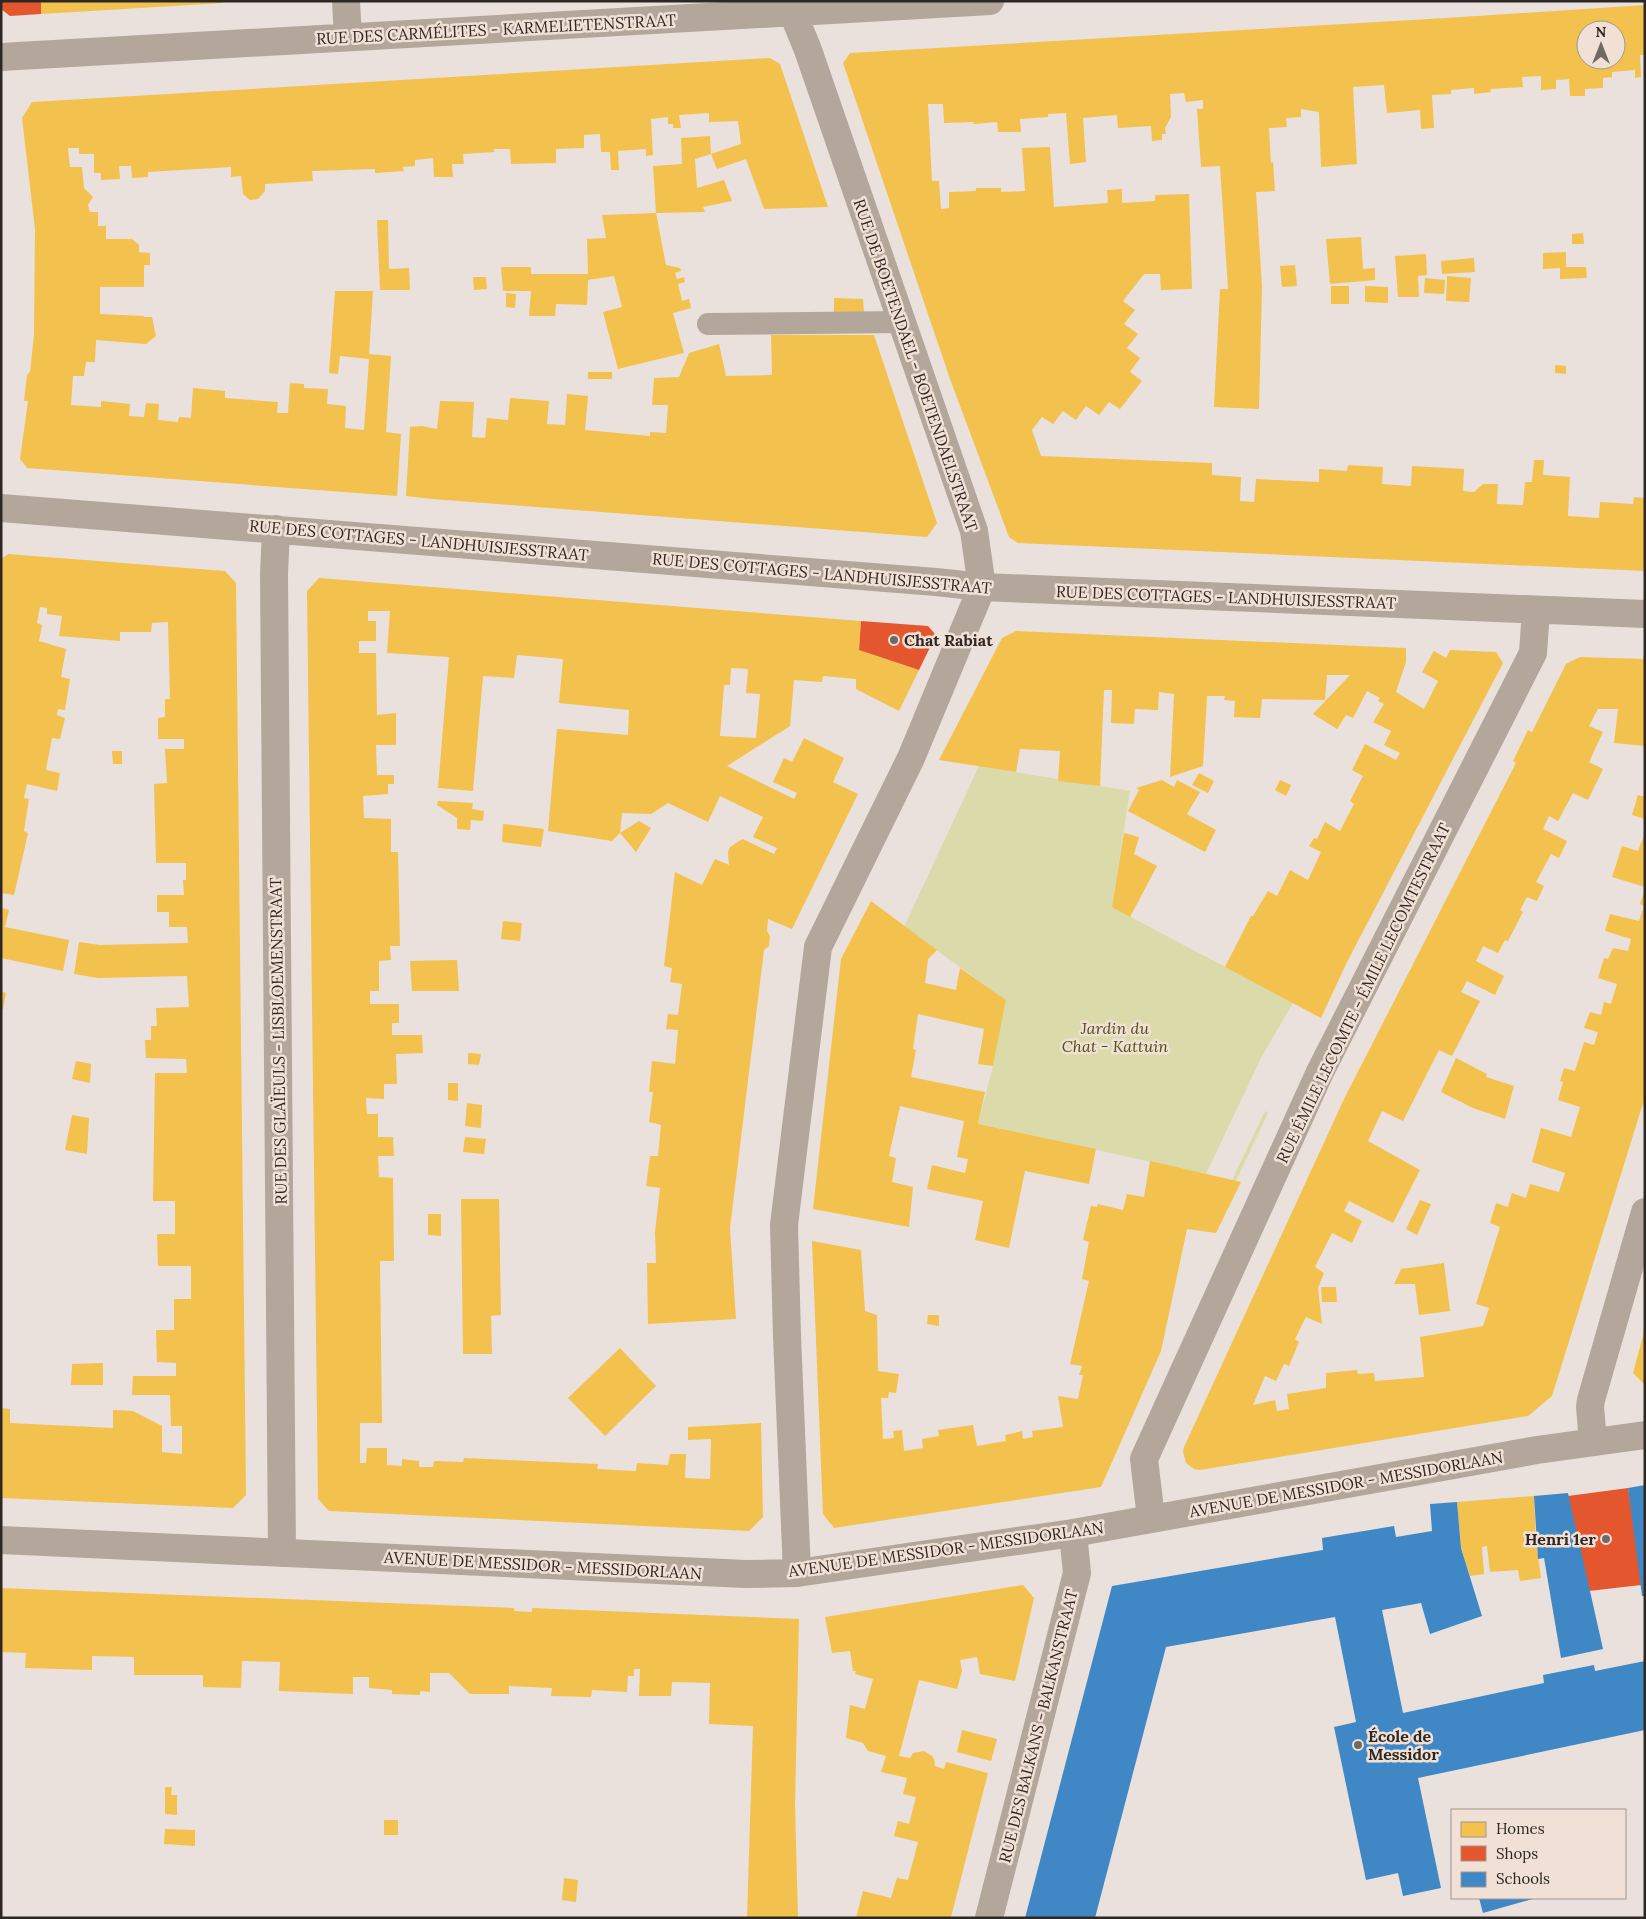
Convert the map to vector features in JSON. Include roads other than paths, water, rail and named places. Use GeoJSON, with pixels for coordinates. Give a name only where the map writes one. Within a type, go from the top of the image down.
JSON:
{"type":"FeatureCollection","features":[{"type":"Feature","properties":{"kind":"street"},"geometry":{"type":"LineString","coordinates":[[346,1],[348,37]]}},
{"type":"Feature","properties":{"kind":"street","name":"RUE DES CARMÉLITES - KARMELIETENSTRAAT"},"geometry":{"type":"LineString","coordinates":[[1,57],[348,37],[790,7],[990,1]]}},
{"type":"Feature","properties":{"kind":"street","name":"RUE DE BOETENDAEL - BOETENDAELSTRAAT"},"geometry":{"type":"LineString","coordinates":[[790,7],[808,50],[974,531],[982,588]]}},
{"type":"Feature","properties":{"kind":"street","name":"RUE DES COTTAGES - LANDHUISJESSTRAAT"},"geometry":{"type":"LineString","coordinates":[[1,508],[936,582],[982,588],[1645,614]]}},
{"type":"Feature","properties":{"kind":"street","name":"RUE DES GLAÏEULS - LISBLOEMENSTRAAT"},"geometry":{"type":"LineString","coordinates":[[276,529],[274,584],[282,1553]]}},
{"type":"Feature","properties":{"kind":"street"},"geometry":{"type":"LineString","coordinates":[[797,1573],[784,1225],[818,947],[911,758],[982,588]]}},
{"type":"Feature","properties":{"kind":"street","name":"RUE ÉMILE LECOMTE - ÉMILE LECOMTESTRAAT"},"geometry":{"type":"LineString","coordinates":[[1151,1518],[1144,1459],[1320,1072],[1533,653],[1536,610]]}},
{"type":"Feature","properties":{"kind":"street"},"geometry":{"type":"LineString","coordinates":[[1593,1442],[1591,1400],[1645,1212]]}},
{"type":"Feature","properties":{"kind":"street","name":"AVENUE DE MESSIDOR - MESSIDORLAAN"},"geometry":{"type":"LineString","coordinates":[[1,1540],[746,1574],[797,1573],[1073,1533],[1593,1442],[1645,1436]]}},
{"type":"Feature","properties":{"kind":"street","name":"RUE DES BALKANS - BALKANSTRAAT"},"geometry":{"type":"LineString","coordinates":[[989,1918],[1077,1573],[1073,1533]]}},
{"type":"Feature","properties":{"kind":"lane"},"geometry":{"type":"LineString","coordinates":[[708,324],[901,322]]}},
{"type":"Feature","properties":{"kind":"place","name":"Chat Rabiat"},"geometry":{"type":"Point","coordinates":[894,640]}},
{"type":"Feature","properties":{"kind":"place","name":"Henri 1er"},"geometry":{"type":"Point","coordinates":[1606,1539]}},
{"type":"Feature","properties":{"kind":"place","name":"École de Messidor"},"geometry":{"type":"Point","coordinates":[1358,1745]}},
{"type":"Feature","properties":{"kind":"park label","name":"Jardin du Chat - Kattuin"},"geometry":{"type":"Point","coordinates":[1115,1037]}}]}
